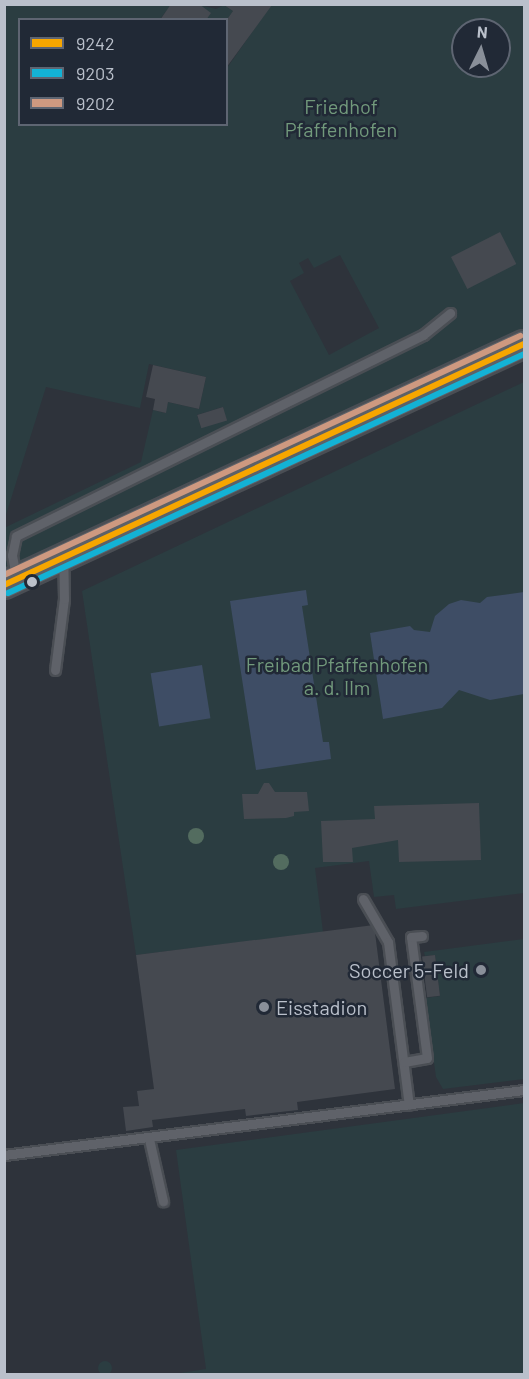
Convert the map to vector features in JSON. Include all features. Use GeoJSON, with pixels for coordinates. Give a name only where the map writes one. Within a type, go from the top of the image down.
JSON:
{"type":"FeatureCollection","features":[{"type":"Feature","properties":{"kind":"street"},"geometry":{"type":"LineString","coordinates":[[11,582],[63,560],[525,344]]}},
{"type":"Feature","properties":{"kind":"lane"},"geometry":{"type":"LineString","coordinates":[[11,582],[12,555],[16,536],[423,335],[450,313]]}},
{"type":"Feature","properties":{"kind":"lane"},"geometry":{"type":"LineString","coordinates":[[56,670],[64,599],[63,560]]}},
{"type":"Feature","properties":{"kind":"lane"},"geometry":{"type":"LineString","coordinates":[[363,898],[388,942],[410,1105]]}},
{"type":"Feature","properties":{"kind":"lane"},"geometry":{"type":"LineString","coordinates":[[404,1062],[427,1058],[411,937],[422,936]]}},
{"type":"Feature","properties":{"kind":"lane"},"geometry":{"type":"LineString","coordinates":[[4,1155],[149,1139],[525,1090]]}},
{"type":"Feature","properties":{"kind":"lane"},"geometry":{"type":"LineString","coordinates":[[149,1139],[163,1202]]}},
{"type":"Feature","properties":{"kind":"green space","name":"Friedhof Pfaffenhofen"},"geometry":{"type":"Polygon","coordinates":[[[5,5],[171,5],[161,18],[18,18],[18,126],[228,126],[228,67],[271,5],[524,5],[524,344],[5,573],[4,528],[141,462],[153,410],[165,413],[168,402],[199,409],[206,377],[149,364],[140,408],[46,387],[5,518],[5,5]],[[340,255],[314,268],[308,258],[299,263],[304,273],[290,281],[329,355],[379,328],[340,255]],[[223,407],[197,415],[201,427],[226,420],[223,407]]]}},
{"type":"Feature","properties":{"kind":"green space"},"geometry":{"type":"Polygon","coordinates":[[[199,5],[216,9],[224,5],[233,11],[228,19],[206,18],[199,5]]]}},
{"type":"Feature","properties":{"kind":"green space","name":"Freibad Pfaffenhofen a. d. Ilm"},"geometry":{"type":"Polygon","coordinates":[[[524,382],[524,893],[396,909],[394,895],[374,897],[369,861],[315,868],[323,932],[136,955],[82,591],[524,382]]]}},
{"type":"Feature","properties":{"kind":"green space"},"geometry":{"type":"Polygon","coordinates":[[[524,939],[524,1079],[443,1089],[436,1077],[425,998],[440,996],[435,955],[425,956],[424,952],[524,939]]]}},
{"type":"Feature","properties":{"kind":"green space"},"geometry":{"type":"Polygon","coordinates":[[[524,1103],[524,1374],[174,1374],[206,1369],[176,1150],[524,1103]]]}},
{"type":"Feature","properties":{"kind":"green space"},"geometry":{"type":"Polygon","coordinates":[[[102,1361],[108,1361],[112,1368],[108,1375],[102,1375],[98,1371],[98,1365],[102,1361]]]}},
{"type":"Feature","properties":{"kind":"water"},"geometry":{"type":"Polygon","coordinates":[[[306,590],[308,605],[302,606],[323,742],[329,742],[331,759],[256,770],[230,601],[306,590]]]}},
{"type":"Feature","properties":{"kind":"water"},"geometry":{"type":"Polygon","coordinates":[[[524,592],[524,694],[490,700],[459,690],[442,708],[383,719],[370,633],[410,626],[414,630],[430,632],[435,616],[449,604],[461,600],[480,603],[487,597],[524,592]]]}},
{"type":"Feature","properties":{"kind":"water"},"geometry":{"type":"Polygon","coordinates":[[[202,665],[210,718],[159,726],[151,673],[202,665]]]}},
{"type":"Feature","properties":{"kind":"building"},"geometry":{"type":"Polygon","coordinates":[[[171,4],[199,4],[211,13],[207,18],[161,18],[171,4]]]}},
{"type":"Feature","properties":{"kind":"building"},"geometry":{"type":"Polygon","coordinates":[[[224,5],[272,5],[228,65],[228,18],[233,11],[224,5]]]}},
{"type":"Feature","properties":{"kind":"building"},"geometry":{"type":"Polygon","coordinates":[[[500,232],[516,264],[467,289],[451,257],[500,232]]]}},
{"type":"Feature","properties":{"kind":"building"},"geometry":{"type":"Polygon","coordinates":[[[153,365],[206,377],[199,409],[168,402],[166,413],[153,410],[155,399],[146,397],[153,365]]]}},
{"type":"Feature","properties":{"kind":"building"},"geometry":{"type":"Polygon","coordinates":[[[223,407],[227,420],[201,428],[197,415],[223,407]]]}},
{"type":"Feature","properties":{"kind":"building"},"geometry":{"type":"Polygon","coordinates":[[[264,783],[269,783],[275,792],[307,792],[309,811],[294,812],[294,816],[286,818],[244,819],[242,794],[258,794],[264,783]]]}},
{"type":"Feature","properties":{"kind":"building"},"geometry":{"type":"Polygon","coordinates":[[[479,803],[481,860],[399,862],[398,840],[352,848],[353,862],[323,862],[321,821],[375,819],[374,806],[479,803]]]}},
{"type":"Feature","properties":{"kind":"building","name":"Eisstadion"},"geometry":{"type":"Polygon","coordinates":[[[374,925],[395,1089],[297,1102],[298,1110],[246,1116],[245,1109],[152,1120],[153,1127],[126,1131],[123,1107],[139,1106],[137,1091],[154,1089],[136,955],[374,925]]]}},
{"type":"Feature","properties":{"kind":"building"},"geometry":{"type":"Polygon","coordinates":[[[435,955],[440,996],[427,997],[422,957],[435,955]]]}},
{"type":"Feature","properties":{"kind":"transit line","name":"9202"},"geometry":{"type":"LineString","coordinates":[[4,575],[520,336]]}},
{"type":"Feature","properties":{"kind":"transit line","name":"9242"},"geometry":{"type":"LineString","coordinates":[[4,585],[524,344]]}},
{"type":"Feature","properties":{"kind":"transit line","name":"9203"},"geometry":{"type":"LineString","coordinates":[[8,593],[524,354]]}},
{"type":"Feature","properties":{"kind":"place","name":"Soccer 5-Feld"},"geometry":{"type":"Point","coordinates":[481,970]}},
{"type":"Feature","properties":{"kind":"place","name":"Eisstadion"},"geometry":{"type":"Point","coordinates":[264,1007]}}]}
